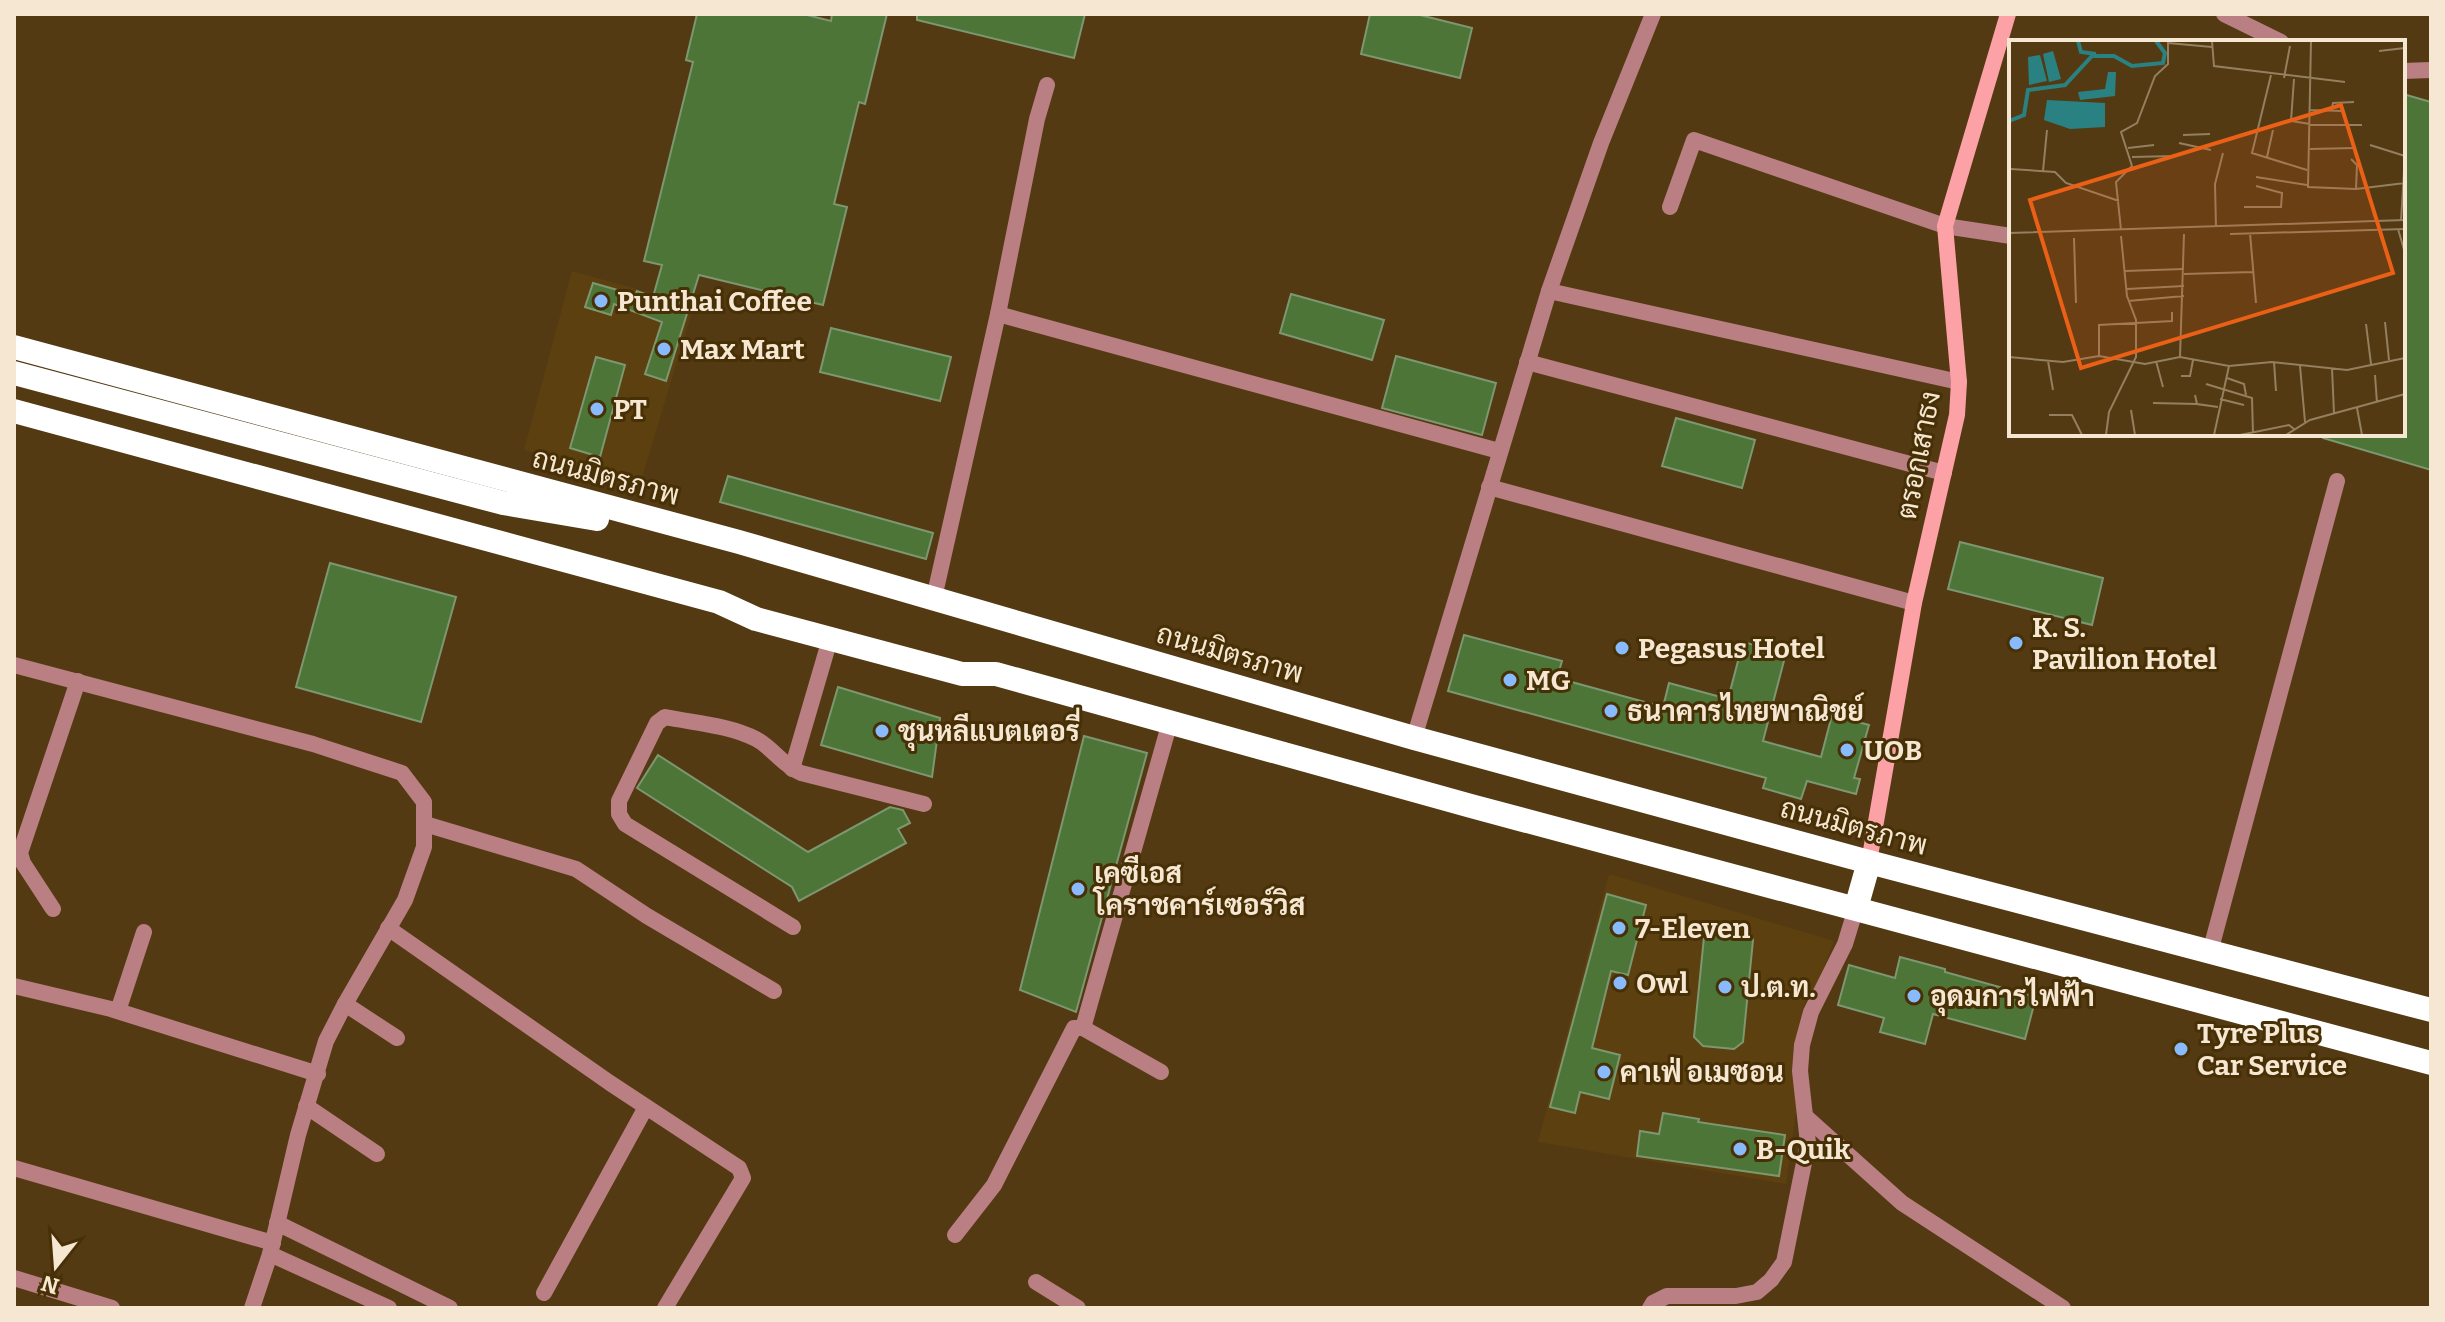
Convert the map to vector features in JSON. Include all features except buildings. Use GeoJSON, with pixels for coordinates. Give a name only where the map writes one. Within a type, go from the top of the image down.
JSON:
{"type":"FeatureCollection","features":[{"type":"Feature","properties":{"kind":"highway","name":"ถนนมิตรภาพ"},"geometry":{"type":"LineString","coordinates":[[14,347],[739,542],[1414,738],[2431,1010]]}},
{"type":"Feature","properties":{"kind":"highway"},"geometry":{"type":"LineString","coordinates":[[14,373],[503,503],[739,542]]}},
{"type":"Feature","properties":{"kind":"highway"},"geometry":{"type":"LineString","coordinates":[[14,411],[719,602],[756,619],[830,639],[962,674],[996,674],[1471,806],[2431,1063]]}},
{"type":"Feature","properties":{"kind":"highway"},"geometry":{"type":"LineString","coordinates":[[1856,908],[1869,862]]}},
{"type":"Feature","properties":{"kind":"street"},"geometry":{"type":"LineString","coordinates":[[1414,738],[1549,291],[1601,143],[1653,14]]}},
{"type":"Feature","properties":{"kind":"street","name":"ตรอกเสาธง"},"geometry":{"type":"LineString","coordinates":[[1869,862],[1914,603],[1957,415],[1959,382],[1945,226],[2008,14]]}},
{"type":"Feature","properties":{"kind":"street"},"geometry":{"type":"LineString","coordinates":[[2224,14],[2277,40]]}},
{"type":"Feature","properties":{"kind":"street"},"geometry":{"type":"LineString","coordinates":[[2405,71],[2431,70]]}},
{"type":"Feature","properties":{"kind":"street"},"geometry":{"type":"LineString","coordinates":[[934,598],[998,314],[1037,119],[1047,85]]}},
{"type":"Feature","properties":{"kind":"street"},"geometry":{"type":"LineString","coordinates":[[1670,207],[1694,140],[1945,226],[2009,236]]}},
{"type":"Feature","properties":{"kind":"street"},"geometry":{"type":"LineString","coordinates":[[1549,291],[1959,382]]}},
{"type":"Feature","properties":{"kind":"street"},"geometry":{"type":"LineString","coordinates":[[998,314],[1499,451]]}},
{"type":"Feature","properties":{"kind":"street"},"geometry":{"type":"LineString","coordinates":[[1527,362],[1944,473]]}},
{"type":"Feature","properties":{"kind":"street"},"geometry":{"type":"LineString","coordinates":[[2210,952],[2337,481]]}},
{"type":"Feature","properties":{"kind":"street"},"geometry":{"type":"LineString","coordinates":[[1489,487],[1914,603]]}},
{"type":"Feature","properties":{"kind":"street"},"geometry":{"type":"LineString","coordinates":[[792,769],[830,639]]}},
{"type":"Feature","properties":{"kind":"street"},"geometry":{"type":"LineString","coordinates":[[14,665],[313,744],[402,773],[424,802],[424,847],[405,900],[326,1041],[306,1106],[271,1249],[252,1308]]}},
{"type":"Feature","properties":{"kind":"street"},"geometry":{"type":"LineString","coordinates":[[53,909],[23,863],[20,853],[78,681]]}},
{"type":"Feature","properties":{"kind":"street"},"geometry":{"type":"LineString","coordinates":[[793,927],[625,824],[617,808],[657,723],[665,717],[726,729],[756,739],[792,769],[924,804]]}},
{"type":"Feature","properties":{"kind":"street"},"geometry":{"type":"LineString","coordinates":[[1083,1028],[1170,722]]}},
{"type":"Feature","properties":{"kind":"street"},"geometry":{"type":"LineString","coordinates":[[425,824],[576,869],[647,916],[774,991]]}},
{"type":"Feature","properties":{"kind":"street"},"geometry":{"type":"LineString","coordinates":[[1650,1308],[1667,1296],[1736,1296],[1757,1292],[1784,1262],[1808,1143],[1800,1071],[1802,1045],[1811,1012],[1845,944],[1856,908]]}},
{"type":"Feature","properties":{"kind":"street"},"geometry":{"type":"LineString","coordinates":[[388,928],[743,1173],[741,1182],[665,1308]]}},
{"type":"Feature","properties":{"kind":"street"},"geometry":{"type":"LineString","coordinates":[[118,1011],[144,932]]}},
{"type":"Feature","properties":{"kind":"street"},"geometry":{"type":"LineString","coordinates":[[14,986],[118,1011],[318,1074]]}},
{"type":"Feature","properties":{"kind":"street"},"geometry":{"type":"LineString","coordinates":[[345,1004],[397,1038]]}},
{"type":"Feature","properties":{"kind":"street"},"geometry":{"type":"LineString","coordinates":[[955,1235],[994,1185],[1074,1028],[1083,1028],[1161,1072]]}},
{"type":"Feature","properties":{"kind":"street"},"geometry":{"type":"LineString","coordinates":[[306,1106],[377,1154]]}},
{"type":"Feature","properties":{"kind":"street"},"geometry":{"type":"LineString","coordinates":[[544,1293],[646,1107]]}},
{"type":"Feature","properties":{"kind":"street"},"geometry":{"type":"LineString","coordinates":[[1806,1117],[1902,1203],[2063,1308]]}},
{"type":"Feature","properties":{"kind":"street"},"geometry":{"type":"LineString","coordinates":[[14,1168],[271,1249],[320,1277],[389,1308]]}},
{"type":"Feature","properties":{"kind":"street"},"geometry":{"type":"LineString","coordinates":[[277,1223],[450,1308]]}},
{"type":"Feature","properties":{"kind":"street"},"geometry":{"type":"LineString","coordinates":[[320,1277],[331,1250]]}},
{"type":"Feature","properties":{"kind":"street"},"geometry":{"type":"LineString","coordinates":[[14,1278],[85,1305],[112,1308]]}},
{"type":"Feature","properties":{"kind":"street"},"geometry":{"type":"LineString","coordinates":[[1036,1282],[1078,1308]]}},
{"type":"Feature","properties":{"kind":"shaded area"},"geometry":{"type":"Polygon","coordinates":[[[572,271],[694,305],[640,484],[524,450],[572,271]]]}},
{"type":"Feature","properties":{"kind":"shaded area"},"geometry":{"type":"Polygon","coordinates":[[[1609,874],[1834,941],[1818,981],[1803,1007],[1793,1051],[1798,1100],[1786,1184],[1538,1142],[1609,874]]]}},
{"type":"Feature","properties":{"kind":"place","name":"Punthai Coffee"},"geometry":{"type":"Point","coordinates":[601,301]}},
{"type":"Feature","properties":{"kind":"place","name":"Max Mart"},"geometry":{"type":"Point","coordinates":[664,349]}},
{"type":"Feature","properties":{"kind":"place","name":"PT"},"geometry":{"type":"Point","coordinates":[597,409]}},
{"type":"Feature","properties":{"kind":"place","name":"K. S. Pavilion Hotel"},"geometry":{"type":"Point","coordinates":[2016,643]}},
{"type":"Feature","properties":{"kind":"place","name":"Pegasus Hotel"},"geometry":{"type":"Point","coordinates":[1622,648]}},
{"type":"Feature","properties":{"kind":"place","name":"MG"},"geometry":{"type":"Point","coordinates":[1510,680]}},
{"type":"Feature","properties":{"kind":"place","name":"ธนาคารไทยพาณิชย์"},"geometry":{"type":"Point","coordinates":[1611,711]}},
{"type":"Feature","properties":{"kind":"place","name":"ชุนหลีแบตเตอรี่"},"geometry":{"type":"Point","coordinates":[882,731]}},
{"type":"Feature","properties":{"kind":"place","name":"UOB"},"geometry":{"type":"Point","coordinates":[1847,750]}},
{"type":"Feature","properties":{"kind":"place","name":"เคซีเอส โคราชคาร์เซอร์วิส"},"geometry":{"type":"Point","coordinates":[1078,889]}},
{"type":"Feature","properties":{"kind":"place","name":"7-Eleven"},"geometry":{"type":"Point","coordinates":[1619,928]}},
{"type":"Feature","properties":{"kind":"place","name":"Owl"},"geometry":{"type":"Point","coordinates":[1620,983]}},
{"type":"Feature","properties":{"kind":"place","name":"ป.ต.ท."},"geometry":{"type":"Point","coordinates":[1725,987]}},
{"type":"Feature","properties":{"kind":"place","name":"อุดมการไฟฟ้า"},"geometry":{"type":"Point","coordinates":[1914,996]}},
{"type":"Feature","properties":{"kind":"place","name":"Tyre Plus Car Service"},"geometry":{"type":"Point","coordinates":[2181,1049]}},
{"type":"Feature","properties":{"kind":"place","name":"คาเฟ่ อเมซอน"},"geometry":{"type":"Point","coordinates":[1604,1072]}},
{"type":"Feature","properties":{"kind":"place","name":"B-Quik"},"geometry":{"type":"Point","coordinates":[1740,1149]}}]}
